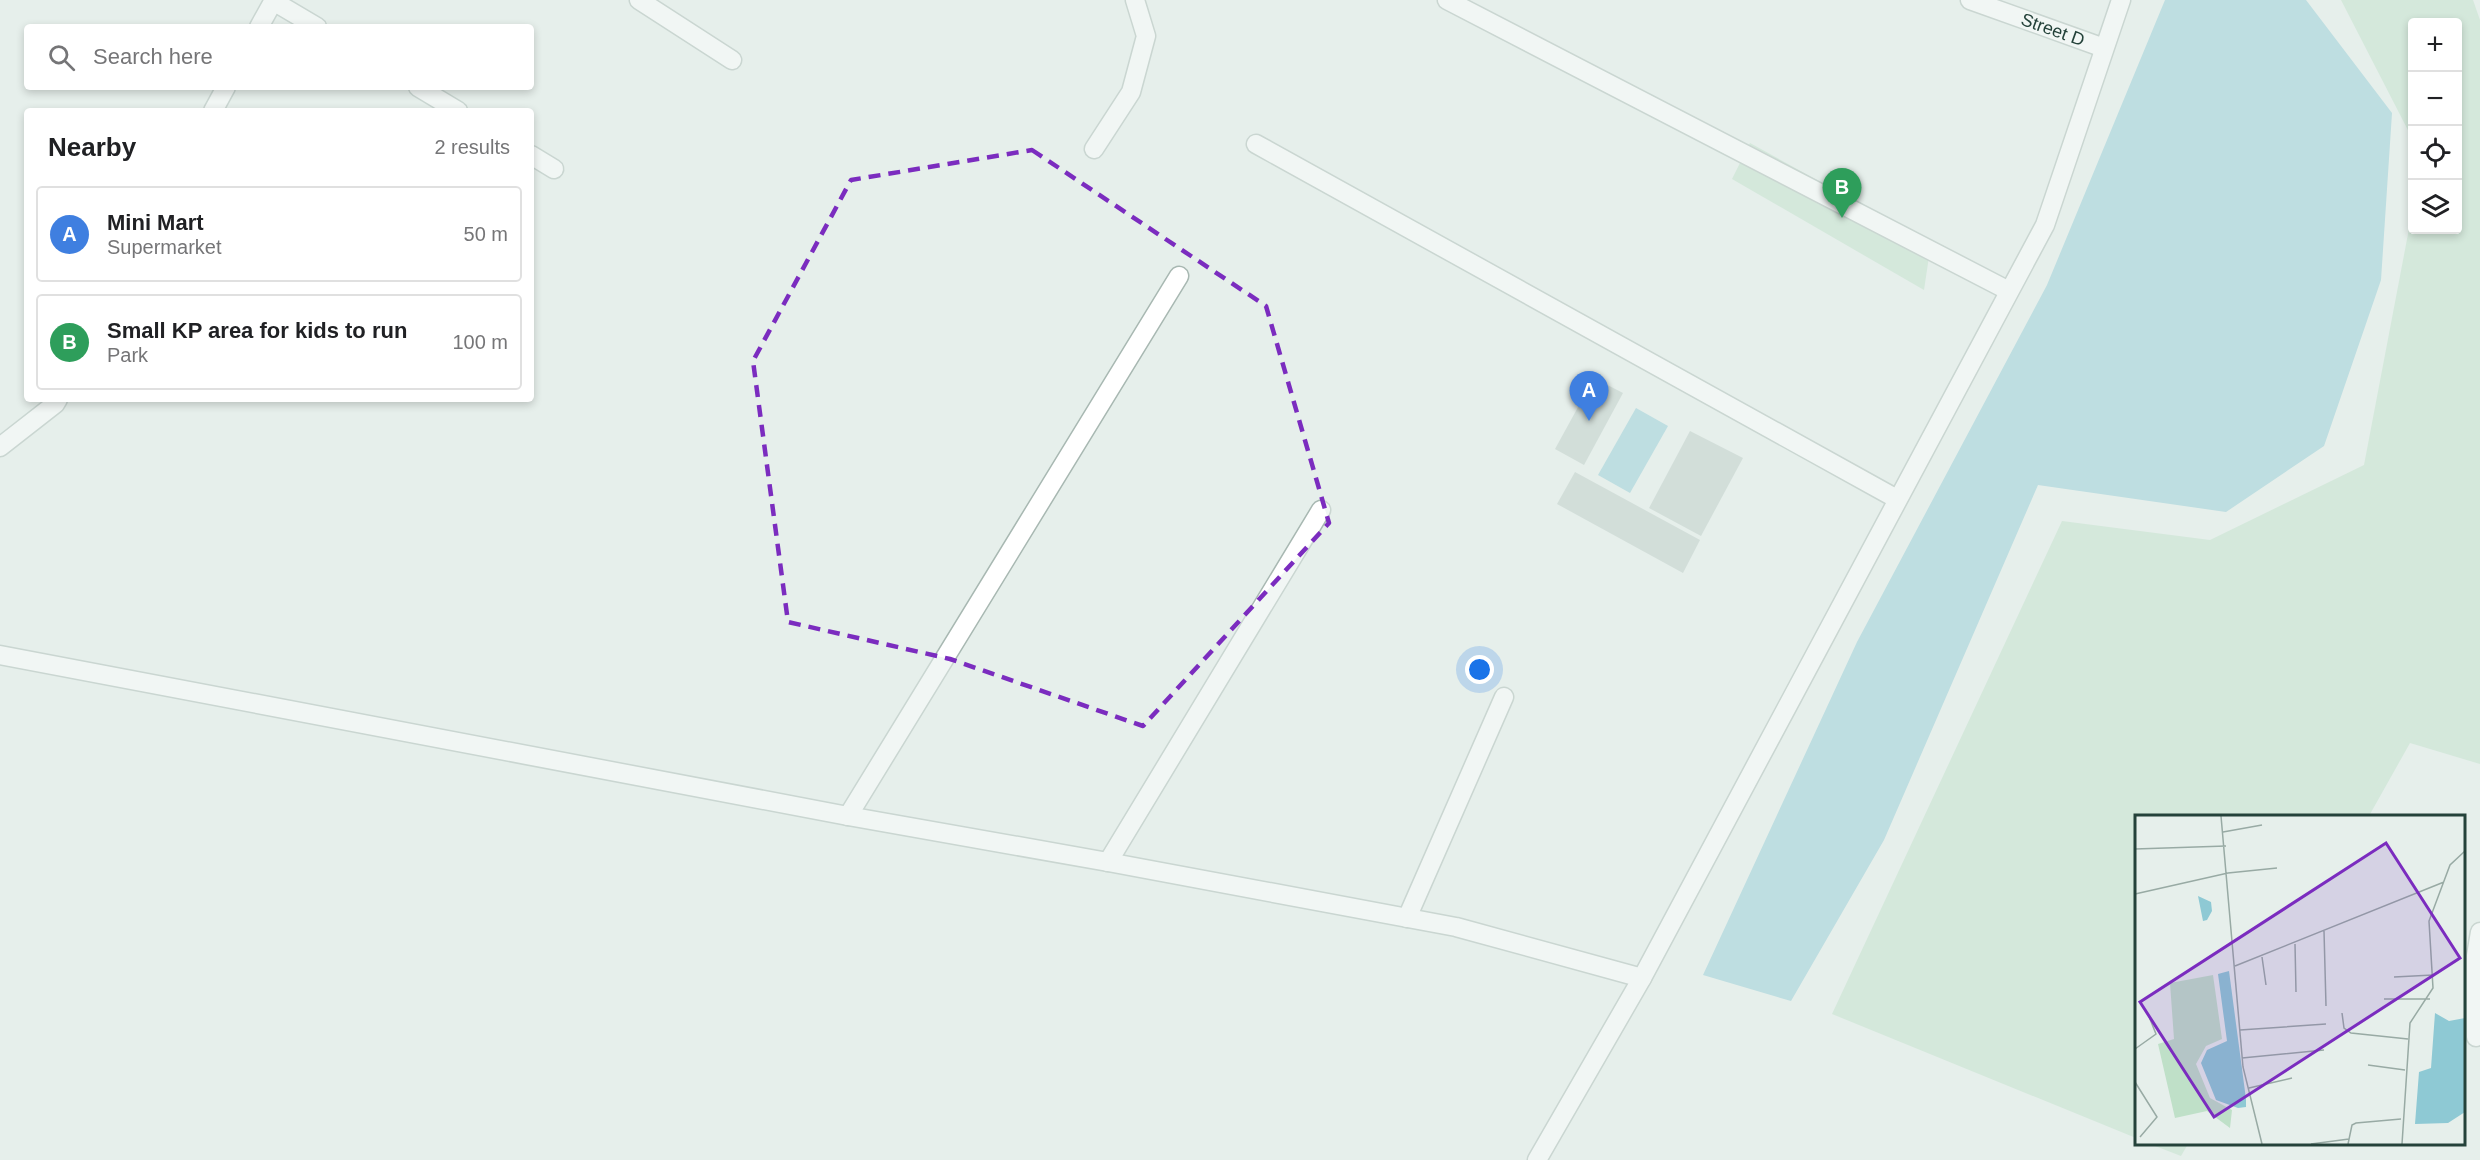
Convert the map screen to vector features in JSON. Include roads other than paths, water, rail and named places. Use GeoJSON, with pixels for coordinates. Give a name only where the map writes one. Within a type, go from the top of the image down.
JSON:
{"type":"FeatureCollection","features":[{"type":"Feature","properties":{"kind":"street"},"geometry":{"type":"LineString","coordinates":[[261,24],[274,0],[313,24]]}},
{"type":"Feature","properties":{"kind":"street"},"geometry":{"type":"LineString","coordinates":[[639,0],[732,60]]}},
{"type":"Feature","properties":{"kind":"street"},"geometry":{"type":"LineString","coordinates":[[1094,149],[1131,92],[1146,36],[1135,0]]}},
{"type":"Feature","properties":{"kind":"street"},"geometry":{"type":"LineString","coordinates":[[1447,0],[2009,291]]}},
{"type":"Feature","properties":{"kind":"street","name":"Street D"},"geometry":{"type":"LineString","coordinates":[[1970,0],[2104,48]]}},
{"type":"Feature","properties":{"kind":"street"},"geometry":{"type":"LineString","coordinates":[[1537,1160],[1642,978],[2045,225],[2121,0]]}},
{"type":"Feature","properties":{"kind":"street"},"geometry":{"type":"LineString","coordinates":[[215,108],[224,90]]}},
{"type":"Feature","properties":{"kind":"street"},"geometry":{"type":"LineString","coordinates":[[423,90],[453,108]]}},
{"type":"Feature","properties":{"kind":"street"},"geometry":{"type":"LineString","coordinates":[[1256,144],[1898,499]]}},
{"type":"Feature","properties":{"kind":"street"},"geometry":{"type":"LineString","coordinates":[[534,157],[554,169]]}},
{"type":"Feature","properties":{"kind":"street"},"geometry":{"type":"LineString","coordinates":[[848,816],[1179,276]]}},
{"type":"Feature","properties":{"kind":"street"},"geometry":{"type":"LineString","coordinates":[[0,447],[56,402]]}},
{"type":"Feature","properties":{"kind":"street"},"geometry":{"type":"LineString","coordinates":[[1108,862],[1321,510]]}},
{"type":"Feature","properties":{"kind":"street"},"geometry":{"type":"LineString","coordinates":[[0,655],[848,816],[1456,927],[1642,978]]}},
{"type":"Feature","properties":{"kind":"street"},"geometry":{"type":"LineString","coordinates":[[1407,918],[1504,697]]}},
{"type":"Feature","properties":{"kind":"street"},"geometry":{"type":"LineString","coordinates":[[2476,1037],[2476,956],[2480,932]]}},
{"type":"Feature","properties":{"kind":"water"},"geometry":{"type":"Polygon","coordinates":[[[2165,0],[2306,0],[2392,113],[2381,280],[2324,446],[2226,512],[2038,485],[1884,840],[1791,1001],[1703,975],[1857,642],[2047,285],[2165,0]]]}},
{"type":"Feature","properties":{"kind":"water"},"geometry":{"type":"Polygon","coordinates":[[[1636,408],[1668,426],[1630,493],[1598,475],[1636,408]]]}},
{"type":"Feature","properties":{"kind":"place","name":"Small KP area for kids to run"},"geometry":{"type":"Point","coordinates":[1842,218]}},
{"type":"Feature","properties":{"kind":"place","name":"Mini Mart"},"geometry":{"type":"Point","coordinates":[1589,421]}}]}
